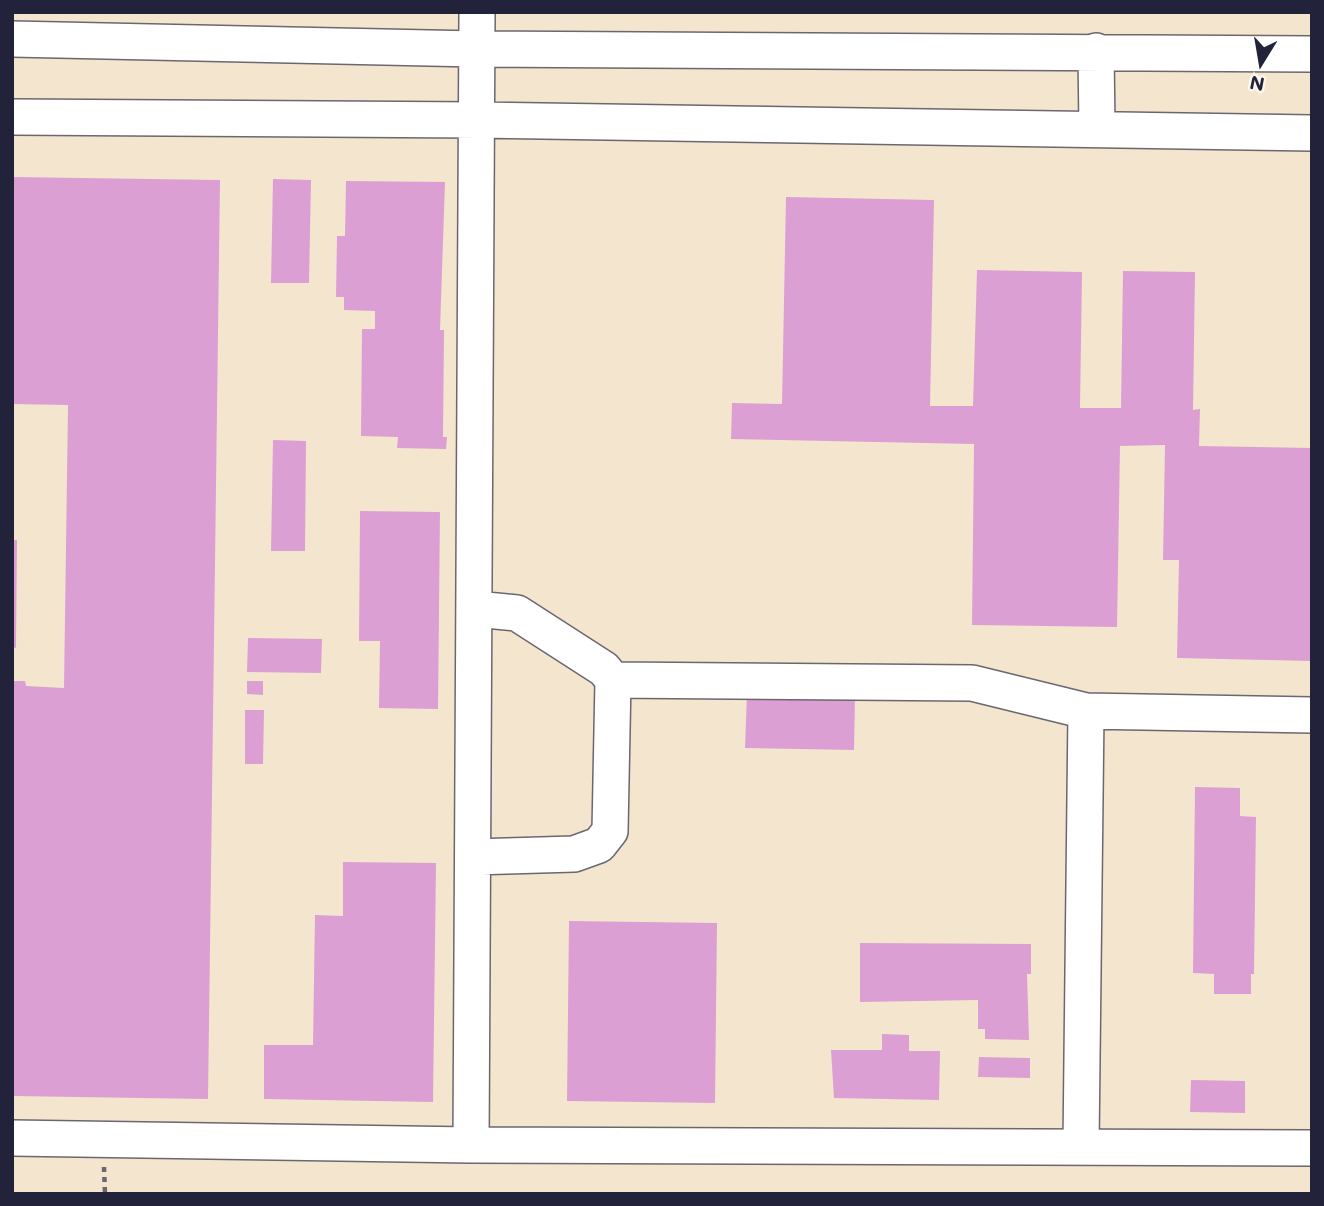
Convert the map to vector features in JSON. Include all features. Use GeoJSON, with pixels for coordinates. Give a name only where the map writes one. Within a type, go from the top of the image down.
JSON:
{"type":"FeatureCollection","features":[{"type":"Feature","properties":{"kind":"lane"},"geometry":{"type":"LineString","coordinates":[[471,1145],[477,12]]}},
{"type":"Feature","properties":{"kind":"lane"},"geometry":{"type":"LineString","coordinates":[[12,39],[477,49],[1312,54]]}},
{"type":"Feature","properties":{"kind":"lane"},"geometry":{"type":"LineString","coordinates":[[1096,51],[1097,129]]}},
{"type":"Feature","properties":{"kind":"lane"},"geometry":{"type":"LineString","coordinates":[[12,117],[478,120],[1312,133]]}},
{"type":"Feature","properties":{"kind":"lane"},"geometry":{"type":"LineString","coordinates":[[473,857],[574,854],[599,845],[610,831],[613,680],[604,668],[517,613],[475,610]]}},
{"type":"Feature","properties":{"kind":"lane"},"geometry":{"type":"LineString","coordinates":[[613,680],[972,683],[1086,711],[1312,715]]}},
{"type":"Feature","properties":{"kind":"lane"},"geometry":{"type":"LineString","coordinates":[[1081,1145],[1086,711]]}},
{"type":"Feature","properties":{"kind":"lane"},"geometry":{"type":"LineString","coordinates":[[12,1138],[471,1145],[1081,1145],[1312,1148]]}},
{"type":"Feature","properties":{"kind":"building"},"geometry":{"type":"Polygon","coordinates":[[[12,177],[220,180],[208,1099],[12,1096],[12,681],[25,681],[26,686],[64,688],[68,405],[12,404],[12,177]]]}},
{"type":"Feature","properties":{"kind":"building"},"geometry":{"type":"Polygon","coordinates":[[[273,179],[311,180],[309,283],[271,283],[273,179]]]}},
{"type":"Feature","properties":{"kind":"building"},"geometry":{"type":"Polygon","coordinates":[[[346,181],[445,182],[440,330],[444,330],[443,437],[447,437],[446,449],[397,448],[398,437],[361,436],[362,329],[375,329],[375,311],[344,310],[344,297],[336,297],[337,236],[345,236],[346,181]]]}},
{"type":"Feature","properties":{"kind":"building"},"geometry":{"type":"Polygon","coordinates":[[[786,197],[934,200],[930,406],[973,406],[977,270],[1082,272],[1080,408],[1121,408],[1123,271],[1195,272],[1193,410],[1200,409],[1199,446],[1312,448],[1312,661],[1177,658],[1179,560],[1163,560],[1165,445],[1120,446],[1117,627],[972,625],[974,444],[731,439],[732,403],[782,404],[786,197]]]}},
{"type":"Feature","properties":{"kind":"building"},"geometry":{"type":"Polygon","coordinates":[[[273,440],[306,441],[305,551],[271,551],[273,440]]]}},
{"type":"Feature","properties":{"kind":"building"},"geometry":{"type":"Polygon","coordinates":[[[360,511],[440,512],[438,709],[379,708],[380,641],[359,641],[360,511]]]}},
{"type":"Feature","properties":{"kind":"building"},"geometry":{"type":"Polygon","coordinates":[[[12,540],[17,540],[16,648],[12,647],[12,540]]]}},
{"type":"Feature","properties":{"kind":"building"},"geometry":{"type":"Polygon","coordinates":[[[248,638],[322,639],[321,673],[247,672],[248,638]]]}},
{"type":"Feature","properties":{"kind":"building"},"geometry":{"type":"Polygon","coordinates":[[[247,681],[263,681],[263,695],[247,694],[247,681]]]}},
{"type":"Feature","properties":{"kind":"building"},"geometry":{"type":"Polygon","coordinates":[[[747,694],[855,697],[854,750],[745,748],[747,694]]]}},
{"type":"Feature","properties":{"kind":"building"},"geometry":{"type":"Polygon","coordinates":[[[245,710],[264,710],[263,764],[245,764],[245,710]]]}},
{"type":"Feature","properties":{"kind":"building"},"geometry":{"type":"Polygon","coordinates":[[[1195,787],[1240,788],[1240,816],[1256,817],[1254,974],[1251,974],[1251,994],[1214,994],[1214,974],[1193,973],[1195,787]]]}},
{"type":"Feature","properties":{"kind":"building"},"geometry":{"type":"Polygon","coordinates":[[[343,862],[436,863],[433,1102],[264,1099],[264,1045],[313,1045],[315,915],[343,916],[343,862]]]}},
{"type":"Feature","properties":{"kind":"building"},"geometry":{"type":"Polygon","coordinates":[[[569,921],[717,923],[715,1103],[567,1101],[569,921]]]}},
{"type":"Feature","properties":{"kind":"building"},"geometry":{"type":"Polygon","coordinates":[[[860,943],[1031,944],[1031,974],[1027,974],[1029,1040],[985,1039],[985,1029],[978,1029],[978,1000],[860,1002],[860,943]]]}},
{"type":"Feature","properties":{"kind":"building"},"geometry":{"type":"Polygon","coordinates":[[[882,1034],[909,1035],[909,1051],[940,1051],[939,1100],[834,1098],[831,1050],[882,1050],[882,1034]]]}},
{"type":"Feature","properties":{"kind":"building"},"geometry":{"type":"Polygon","coordinates":[[[979,1057],[1030,1058],[1030,1078],[978,1077],[979,1057]]]}},
{"type":"Feature","properties":{"kind":"building"},"geometry":{"type":"Polygon","coordinates":[[[1191,1080],[1245,1081],[1245,1113],[1190,1112],[1191,1080]]]}}]}
